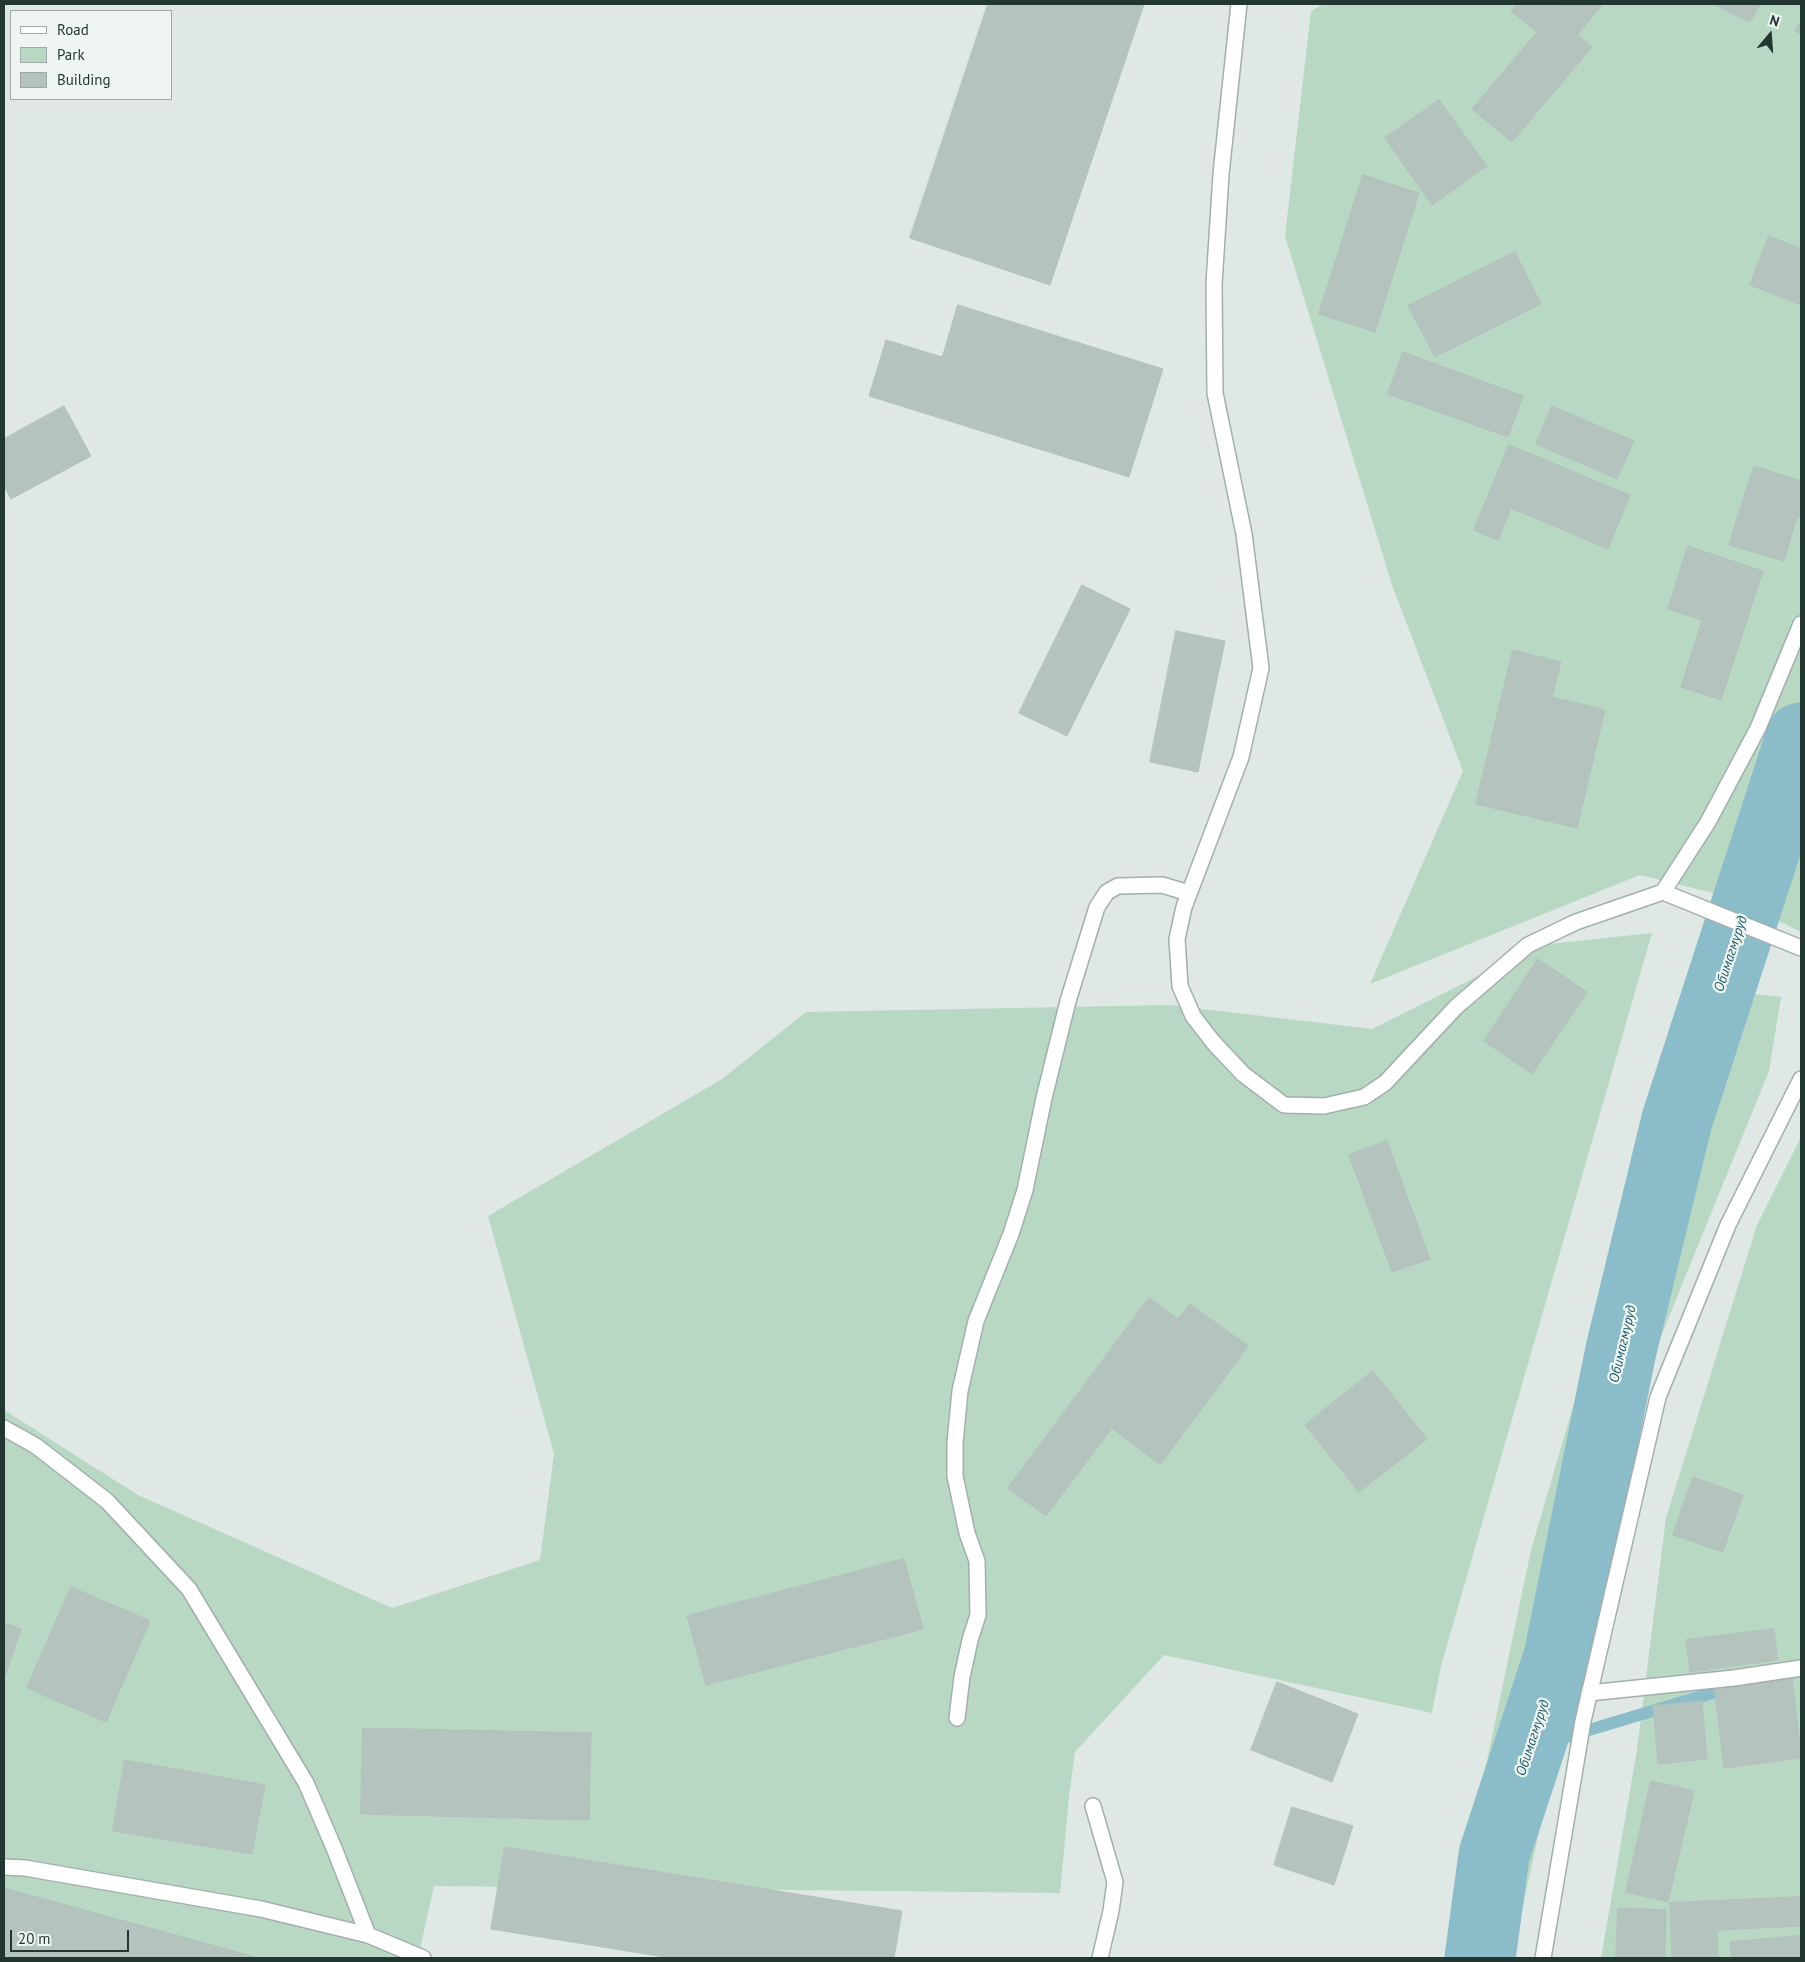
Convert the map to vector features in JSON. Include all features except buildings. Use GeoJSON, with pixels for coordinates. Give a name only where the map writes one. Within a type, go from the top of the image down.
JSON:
{"type":"FeatureCollection","features":[{"type":"Feature","properties":{"kind":"street"},"geometry":{"type":"LineString","coordinates":[[1239,4],[1220,174],[1214,284],[1215,393],[1244,534],[1261,668],[1241,757],[1188,893],[1177,939],[1180,986],[1193,1016],[1212,1042],[1243,1074],[1284,1105],[1324,1106],[1364,1097],[1385,1083],[1456,1007],[1528,945],[1576,922],[1663,892],[1708,822],[1758,728],[1801,624]]}},
{"type":"Feature","properties":{"kind":"street"},"geometry":{"type":"LineString","coordinates":[[956,1718],[962,1677],[978,1615],[977,1561],[967,1533],[955,1476],[955,1443],[960,1391],[976,1321],[1011,1234],[1025,1190],[1044,1098],[1068,1001],[1097,907],[1107,892],[1118,886],[1162,885],[1188,893]]}},
{"type":"Feature","properties":{"kind":"street"},"geometry":{"type":"LineString","coordinates":[[1663,892],[1799,947]]}},
{"type":"Feature","properties":{"kind":"street"},"geometry":{"type":"LineString","coordinates":[[1543,1958],[1583,1720],[1658,1398],[1728,1225],[1801,1079]]}},
{"type":"Feature","properties":{"kind":"street"},"geometry":{"type":"LineString","coordinates":[[4,1428],[36,1446],[107,1501],[189,1588],[306,1783],[368,1935]]}},
{"type":"Feature","properties":{"kind":"street"},"geometry":{"type":"LineString","coordinates":[[1589,1693],[1734,1678],[1801,1668]]}},
{"type":"Feature","properties":{"kind":"street"},"geometry":{"type":"LineString","coordinates":[[1093,1806],[1115,1882],[1111,1911],[1100,1958]]}},
{"type":"Feature","properties":{"kind":"street"},"geometry":{"type":"LineString","coordinates":[[4,1868],[25,1868],[261,1909],[368,1935],[423,1958]]}},
{"type":"Feature","properties":{"kind":"green space"},"geometry":{"type":"Polygon","coordinates":[[[1323,4],[1801,4],[1801,932],[1730,897],[1640,875],[1370,984],[1463,771],[1392,585],[1285,236],[1311,11],[1323,4]]]}},
{"type":"Feature","properties":{"kind":"green space"},"geometry":{"type":"Polygon","coordinates":[[[1652,933],[1441,1666],[1432,1713],[1164,1655],[1075,1752],[1060,1893],[434,1886],[418,1958],[4,1958],[4,1410],[138,1495],[392,1608],[540,1560],[554,1454],[488,1216],[722,1079],[806,1012],[1169,1005],[1372,1029],[1540,945],[1652,933]]]}},
{"type":"Feature","properties":{"kind":"green space"},"geometry":{"type":"Polygon","coordinates":[[[1718,990],[1781,997],[1769,1071],[1651,1361],[1603,1531],[1512,1958],[1448,1958],[1460,1890],[1531,1550],[1623,1236],[1718,990]]]}},
{"type":"Feature","properties":{"kind":"green space"},"geometry":{"type":"Polygon","coordinates":[[[1801,1137],[1801,1958],[1601,1958],[1637,1750],[1666,1518],[1757,1225],[1801,1137]]]}},
{"type":"Feature","properties":{"kind":"waterway","name":"Обимагмуруд"},"geometry":{"type":"LineString","coordinates":[[1480,1958],[1494,1855],[1559,1657],[1621,1350],[1677,1120],[1801,738]]}},
{"type":"Feature","properties":{"kind":"waterway"},"geometry":{"type":"LineString","coordinates":[[1529,1748],[1729,1688]]}}]}
